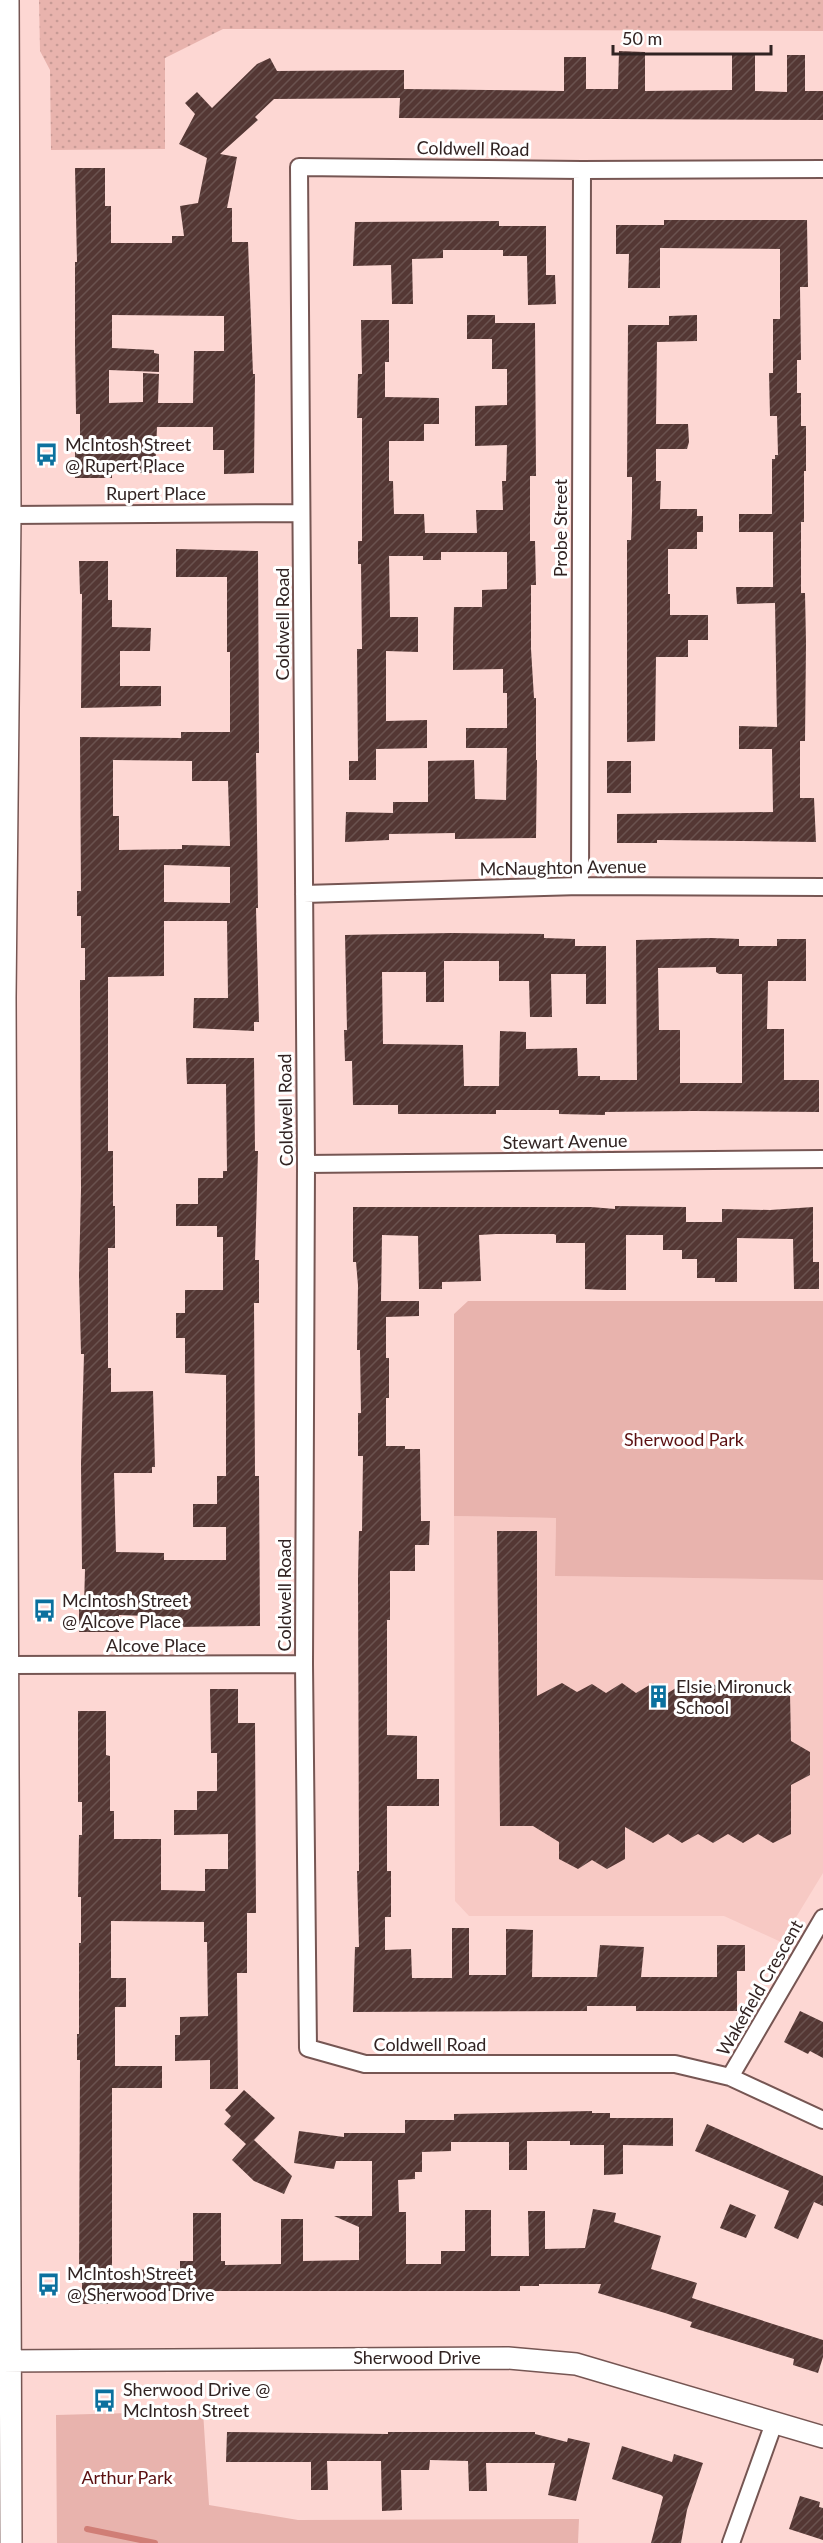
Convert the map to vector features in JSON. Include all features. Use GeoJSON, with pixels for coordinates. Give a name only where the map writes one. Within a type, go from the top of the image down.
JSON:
{"type":"FeatureCollection","features":[{"type":"Feature","properties":{"kind":"street"},"geometry":{"type":"LineString","coordinates":[[8,0],[10,514],[3,998],[8,1665],[8,2189],[5,2361],[11,2543]]}},
{"type":"Feature","properties":{"kind":"street","name":"Coldwell Road"},"geometry":{"type":"LineString","coordinates":[[823,170],[299,167],[306,1164],[304,1664],[308,2048],[365,2064],[675,2064],[730,2077],[823,2120]]}},
{"type":"Feature","properties":{"kind":"street","name":"Probe Street"},"geometry":{"type":"LineString","coordinates":[[580,886],[582,170]]}},
{"type":"Feature","properties":{"kind":"street","name":"Rupert Place"},"geometry":{"type":"LineString","coordinates":[[10,514],[302,513]]}},
{"type":"Feature","properties":{"kind":"street","name":"McNaughton Avenue"},"geometry":{"type":"LineString","coordinates":[[304,894],[580,886],[823,887]]}},
{"type":"Feature","properties":{"kind":"street","name":"Stewart Avenue"},"geometry":{"type":"LineString","coordinates":[[306,1164],[823,1159]]}},
{"type":"Feature","properties":{"kind":"street","name":"Alcove Place"},"geometry":{"type":"LineString","coordinates":[[8,1665],[304,1664]]}},
{"type":"Feature","properties":{"kind":"street","name":"Wakefield Crescent"},"geometry":{"type":"LineString","coordinates":[[730,2077],[823,1918]]}},
{"type":"Feature","properties":{"kind":"street","name":"Sherwood Drive"},"geometry":{"type":"LineString","coordinates":[[5,2361],[508,2358],[576,2364],[823,2437]]}},
{"type":"Feature","properties":{"kind":"street"},"geometry":{"type":"LineString","coordinates":[[731,2543],[774,2423]]}},
{"type":"Feature","properties":{"kind":"shaded area"},"geometry":{"type":"Polygon","coordinates":[[[454,1516],[556,1518],[555,1576],[823,1580],[823,1873],[781,1942],[724,1916],[469,1916],[455,1901],[454,1516]]]}},
{"type":"Feature","properties":{"kind":"green space"},"geometry":{"type":"Polygon","coordinates":[[[39,0],[823,0],[823,31],[223,29],[165,58],[165,149],[51,150],[50,70],[40,51],[39,0]]]}},
{"type":"Feature","properties":{"kind":"green space","name":"Sherwood Park"},"geometry":{"type":"Polygon","coordinates":[[[468,1301],[823,1301],[823,1580],[555,1576],[556,1518],[454,1516],[454,1314],[468,1301]]]}},
{"type":"Feature","properties":{"kind":"green space","name":"Arthur Park"},"geometry":{"type":"Polygon","coordinates":[[[203,2411],[209,2505],[298,2520],[579,2519],[578,2543],[57,2543],[56,2415],[203,2411]]]}},
{"type":"Feature","properties":{"kind":"building"},"geometry":{"type":"Polygon","coordinates":[[[619,51],[645,52],[645,91],[732,90],[732,55],[755,55],[755,91],[787,92],[787,55],[805,55],[805,91],[823,91],[823,120],[399,118],[400,98],[274,99],[255,117],[258,120],[220,154],[237,157],[227,208],[232,208],[232,242],[248,242],[253,374],[255,374],[254,473],[224,474],[224,450],[213,450],[213,427],[157,427],[155,473],[112,473],[112,478],[75,478],[75,450],[80,450],[80,414],[76,414],[75,168],[105,168],[105,206],[111,206],[111,243],[172,243],[172,236],[184,236],[180,206],[198,203],[207,158],[179,144],[195,114],[185,103],[197,92],[212,108],[257,64],[270,58],[277,71],[404,70],[404,89],[564,91],[564,57],[586,57],[586,89],[618,89],[619,51]],[[112,315],[112,348],[154,350],[154,353],[159,354],[159,372],[109,370],[109,403],[143,402],[143,373],[159,374],[158,403],[193,403],[194,351],[224,351],[224,316],[112,315]]]}},
{"type":"Feature","properties":{"kind":"building"},"geometry":{"type":"Polygon","coordinates":[[[664,220],[807,220],[808,287],[800,287],[801,360],[797,360],[797,393],[801,393],[801,426],[806,426],[804,522],[801,522],[801,593],[805,593],[806,643],[805,741],[800,741],[800,798],[814,798],[816,842],[657,840],[657,843],[617,843],[617,814],[773,812],[772,749],[739,749],[739,726],[777,727],[775,603],[737,604],[736,587],[773,587],[773,532],[739,532],[739,514],[772,514],[772,459],[778,455],[777,416],[770,416],[769,373],[773,373],[773,319],[780,319],[780,249],[660,248],[660,288],[628,288],[629,254],[616,254],[616,225],[664,225],[664,220]]]}},
{"type":"Feature","properties":{"kind":"building"},"geometry":{"type":"Polygon","coordinates":[[[499,221],[499,226],[546,226],[546,275],[555,275],[556,304],[528,305],[527,256],[503,256],[503,250],[443,250],[443,258],[412,259],[413,304],[392,304],[391,265],[353,266],[355,222],[499,221]]]}},
{"type":"Feature","properties":{"kind":"building"},"geometry":{"type":"Polygon","coordinates":[[[467,315],[495,315],[495,323],[535,323],[536,476],[530,476],[530,541],[535,541],[536,585],[531,585],[531,649],[534,698],[536,698],[536,838],[455,839],[455,833],[389,834],[389,840],[345,842],[346,812],[393,813],[393,802],[428,802],[428,761],[474,760],[475,799],[506,800],[507,748],[466,748],[466,728],[507,728],[507,693],[503,693],[503,669],[453,670],[453,642],[454,607],[482,607],[482,590],[507,589],[507,552],[441,552],[441,560],[423,560],[423,556],[389,556],[390,617],[418,617],[418,652],[386,651],[386,721],[427,720],[427,748],[376,749],[376,780],[349,780],[349,761],[358,761],[357,649],[362,649],[361,564],[358,564],[358,541],[362,541],[362,418],[357,418],[358,374],[362,374],[361,320],[389,320],[389,362],[385,362],[385,397],[439,398],[439,424],[424,424],[424,441],[389,441],[389,481],[393,481],[394,514],[424,514],[425,533],[477,533],[476,510],[503,510],[502,481],[506,481],[507,445],[475,446],[475,406],[507,405],[507,369],[492,369],[492,339],[467,339],[467,315]]]}},
{"type":"Feature","properties":{"kind":"building"},"geometry":{"type":"Polygon","coordinates":[[[697,315],[697,341],[657,342],[656,424],[688,424],[689,442],[687,449],[656,449],[656,481],[661,481],[660,509],[697,509],[697,516],[703,516],[703,532],[697,532],[697,549],[668,549],[668,594],[670,594],[670,615],[708,615],[708,640],[688,640],[688,657],[656,657],[655,741],[627,742],[627,540],[631,540],[632,512],[632,477],[627,477],[628,325],[669,325],[669,316],[697,315]]]}},
{"type":"Feature","properties":{"kind":"building"},"geometry":{"type":"Polygon","coordinates":[[[176,549],[258,551],[259,753],[256,753],[258,908],[256,908],[259,1022],[254,1022],[254,1031],[193,1028],[194,998],[228,998],[227,921],[164,921],[164,976],[108,977],[108,1151],[113,1151],[115,1248],[108,1248],[108,1368],[111,1368],[111,1392],[153,1391],[155,1467],[152,1467],[152,1473],[114,1473],[116,1552],[164,1553],[164,1560],[226,1560],[226,1527],[193,1527],[193,1504],[217,1504],[217,1476],[226,1476],[226,1375],[185,1373],[185,1338],[176,1338],[176,1313],[185,1313],[185,1290],[223,1290],[223,1237],[217,1237],[217,1226],[176,1226],[176,1204],[198,1204],[198,1178],[223,1178],[223,1171],[227,1171],[226,1084],[187,1084],[186,1058],[254,1058],[255,1151],[258,1151],[255,1260],[259,1260],[259,1303],[254,1303],[255,1476],[259,1476],[260,1626],[176,1627],[176,1617],[119,1615],[119,1632],[79,1632],[79,1606],[84,1606],[85,1569],[82,1569],[81,1464],[84,1354],[81,1354],[79,1276],[80,980],[85,980],[85,948],[81,948],[81,916],[77,916],[77,891],[81,891],[80,737],[181,738],[181,732],[230,732],[227,577],[176,577],[176,549]],[[113,760],[113,816],[119,816],[119,850],[182,849],[182,845],[230,846],[228,781],[192,781],[192,761],[113,760]],[[164,865],[164,902],[230,903],[230,867],[164,865]]]}},
{"type":"Feature","properties":{"kind":"building"},"geometry":{"type":"Polygon","coordinates":[[[79,561],[108,561],[108,600],[112,600],[112,627],[151,628],[150,651],[120,651],[120,686],[161,686],[161,706],[81,708],[82,594],[80,594],[79,561]]]}},
{"type":"Feature","properties":{"kind":"building"},"geometry":{"type":"Polygon","coordinates":[[[607,761],[631,761],[631,793],[607,793],[607,761]]]}},
{"type":"Feature","properties":{"kind":"building"},"geometry":{"type":"Polygon","coordinates":[[[544,934],[544,938],[575,939],[575,946],[606,946],[606,1004],[586,1004],[586,974],[551,974],[552,1017],[530,1017],[529,981],[499,981],[499,961],[444,961],[444,1002],[426,1002],[426,972],[382,972],[383,1044],[463,1045],[464,1086],[499,1086],[500,1031],[526,1032],[526,1049],[577,1048],[578,1076],[600,1076],[600,1080],[637,1080],[636,940],[739,939],[739,946],[777,946],[777,939],[806,939],[806,981],[768,981],[767,1029],[784,1029],[784,1080],[819,1080],[819,1112],[605,1112],[605,1115],[559,1114],[559,1110],[496,1110],[496,1114],[398,1114],[398,1105],[353,1105],[352,1061],[345,1061],[344,1030],[347,1030],[345,935],[544,934]],[[716,967],[658,968],[659,1030],[680,1030],[680,1083],[742,1083],[742,974],[716,972],[716,967]]]}},
{"type":"Feature","properties":{"kind":"building"},"geometry":{"type":"Polygon","coordinates":[[[615,1206],[686,1207],[686,1222],[722,1222],[722,1209],[770,1210],[813,1207],[813,1262],[819,1262],[819,1289],[794,1289],[793,1239],[737,1238],[737,1282],[715,1282],[715,1278],[697,1278],[697,1259],[682,1259],[682,1250],[663,1250],[663,1235],[626,1235],[626,1290],[607,1290],[585,1289],[585,1243],[556,1243],[554,1234],[496,1234],[479,1235],[481,1281],[442,1282],[442,1289],[419,1289],[418,1236],[382,1235],[381,1301],[419,1301],[419,1316],[386,1317],[389,1398],[386,1398],[386,1446],[420,1449],[421,1521],[430,1521],[429,1545],[415,1545],[415,1571],[390,1571],[390,1620],[387,1620],[387,1735],[417,1736],[417,1779],[439,1779],[439,1806],[387,1806],[387,1871],[391,1871],[391,1917],[385,1917],[385,1950],[411,1949],[412,1978],[452,1978],[452,1928],[469,1928],[469,1975],[506,1975],[506,1929],[533,1930],[532,1977],[597,1977],[600,1945],[644,1947],[641,1977],[717,1977],[717,1945],[745,1945],[745,1971],[737,1971],[737,2011],[636,2011],[636,2006],[587,2006],[587,2011],[353,2012],[355,1947],[359,1947],[358,1578],[359,1531],[362,1531],[363,1456],[358,1456],[358,1413],[361,1413],[360,1350],[357,1350],[358,1285],[356,1262],[353,1262],[353,1207],[591,1207],[615,1209],[615,1206]]]}},
{"type":"Feature","properties":{"kind":"building","name":"Elsie Mironuck School"},"geometry":{"type":"Polygon","coordinates":[[[497,1531],[537,1531],[537,1696],[562,1683],[577,1692],[592,1684],[606,1693],[622,1683],[636,1693],[653,1683],[668,1693],[682,1684],[698,1693],[713,1684],[728,1693],[743,1684],[757,1692],[773,1684],[790,1694],[791,1741],[810,1752],[810,1775],[791,1785],[791,1834],[773,1843],[758,1834],[743,1843],[728,1834],[713,1843],[698,1834],[682,1843],[668,1834],[653,1843],[625,1827],[625,1859],[607,1869],[592,1860],[578,1869],[559,1859],[559,1842],[533,1826],[500,1826],[497,1531]]]}},
{"type":"Feature","properties":{"kind":"building"},"geometry":{"type":"Polygon","coordinates":[[[210,1689],[238,1689],[238,1723],[255,1723],[256,1913],[247,1913],[247,1973],[237,1973],[238,2089],[210,2089],[210,2060],[175,2061],[175,2035],[180,2035],[180,2017],[208,2016],[207,1942],[204,1942],[204,1922],[111,1921],[111,1978],[126,1978],[126,2007],[115,2007],[115,2066],[162,2066],[162,2088],[112,2088],[112,2270],[180,2269],[180,2261],[193,2261],[193,2213],[221,2213],[221,2261],[225,2261],[225,2265],[281,2264],[281,2219],[303,2219],[303,2261],[359,2260],[359,2227],[334,2216],[372,2216],[372,2161],[336,2161],[334,2169],[294,2163],[299,2131],[344,2137],[344,2133],[405,2133],[405,2120],[454,2120],[454,2114],[592,2111],[592,2113],[610,2113],[610,2118],[673,2118],[673,2146],[623,2145],[623,2174],[604,2175],[604,2145],[570,2145],[570,2141],[527,2141],[527,2170],[509,2170],[509,2142],[451,2142],[451,2151],[422,2152],[422,2172],[415,2172],[415,2179],[398,2180],[399,2212],[406,2212],[406,2264],[441,2264],[441,2251],[465,2251],[465,2210],[491,2210],[491,2256],[529,2256],[528,2211],[545,2211],[545,2249],[585,2248],[593,2209],[616,2213],[614,2222],[661,2236],[651,2269],[697,2283],[692,2298],[823,2340],[823,2357],[818,2373],[793,2365],[794,2359],[690,2327],[692,2322],[598,2293],[601,2284],[539,2284],[539,2286],[520,2286],[520,2291],[161,2291],[161,2295],[108,2295],[108,2304],[82,2304],[82,2282],[79,2282],[80,2060],[77,2060],[77,2034],[79,2034],[79,1943],[81,1943],[81,1897],[78,1897],[79,1835],[82,1835],[82,1802],[78,1802],[78,1711],[106,1711],[106,1755],[110,1756],[110,1811],[114,1811],[114,1839],[161,1839],[161,1890],[205,1891],[205,1869],[228,1869],[228,1834],[174,1835],[174,1810],[197,1810],[197,1791],[217,1791],[217,1753],[211,1753],[210,1689]]]}},
{"type":"Feature","properties":{"kind":"building"},"geometry":{"type":"Polygon","coordinates":[[[800,2011],[823,2022],[823,2058],[810,2051],[808,2054],[784,2042],[800,2011]]]}},
{"type":"Feature","properties":{"kind":"building"},"geometry":{"type":"Polygon","coordinates":[[[244,2090],[275,2118],[254,2140],[292,2176],[284,2194],[254,2181],[232,2160],[246,2144],[224,2124],[231,2116],[225,2110],[244,2090]]]}},
{"type":"Feature","properties":{"kind":"building"},"geometry":{"type":"Polygon","coordinates":[[[707,2124],[823,2176],[823,2206],[814,2202],[798,2239],[774,2228],[789,2191],[695,2151],[707,2124]]]}},
{"type":"Feature","properties":{"kind":"building"},"geometry":{"type":"Polygon","coordinates":[[[730,2204],[756,2215],[746,2238],[720,2228],[730,2204]]]}},
{"type":"Feature","properties":{"kind":"building"},"geometry":{"type":"Polygon","coordinates":[[[227,2432],[388,2434],[388,2432],[535,2432],[535,2434],[567,2442],[568,2438],[590,2443],[576,2501],[548,2495],[555,2463],[486,2463],[487,2491],[469,2491],[468,2461],[430,2460],[429,2470],[401,2470],[402,2510],[382,2511],[381,2461],[327,2461],[328,2490],[311,2490],[311,2462],[226,2462],[227,2432]]]}},
{"type":"Feature","properties":{"kind":"building"},"geometry":{"type":"Polygon","coordinates":[[[622,2446],[672,2462],[674,2454],[703,2463],[687,2510],[681,2543],[651,2543],[663,2497],[661,2495],[612,2479],[622,2446]]]}},
{"type":"Feature","properties":{"kind":"building"},"geometry":{"type":"Polygon","coordinates":[[[800,2496],[820,2502],[819,2507],[823,2508],[823,2540],[789,2529],[800,2496]]]}},
{"type":"Feature","properties":{"kind":"waterway"},"geometry":{"type":"LineString","coordinates":[[87,2529],[155,2543]]}},
{"type":"Feature","properties":{"kind":"place","name":"McIntosh Street @ Rupert Place"},"geometry":{"type":"Point","coordinates":[47,455]}},
{"type":"Feature","properties":{"kind":"place","name":"McIntosh Street @ Alcove Place"},"geometry":{"type":"Point","coordinates":[44,1611]}},
{"type":"Feature","properties":{"kind":"place","name":"Elsie Mironuck School"},"geometry":{"type":"Point","coordinates":[658,1697]}},
{"type":"Feature","properties":{"kind":"place","name":"McIntosh Street @ Sherwood Drive"},"geometry":{"type":"Point","coordinates":[49,2284]}},
{"type":"Feature","properties":{"kind":"place","name":"Sherwood Drive @ McIntosh Street"},"geometry":{"type":"Point","coordinates":[105,2400]}}]}
